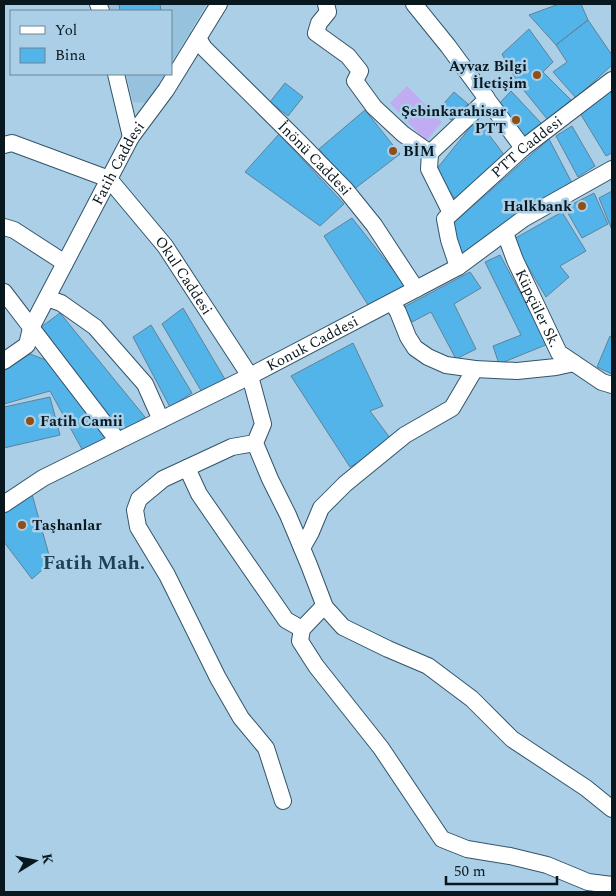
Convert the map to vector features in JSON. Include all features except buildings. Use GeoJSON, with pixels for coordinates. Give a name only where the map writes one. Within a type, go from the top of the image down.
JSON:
{"type":"FeatureCollection","features":[{"type":"Feature","properties":{"kind":"street","name":"Fatih Caddesi"},"geometry":{"type":"LineString","coordinates":[[4,361],[27,345],[30,328],[131,137],[166,90],[219,4]]}},
{"type":"Feature","properties":{"kind":"street"},"geometry":{"type":"LineString","coordinates":[[326,4],[328,12],[319,23],[316,33],[348,56],[360,70],[355,81],[374,107],[403,134],[430,153]]}},
{"type":"Feature","properties":{"kind":"street"},"geometry":{"type":"LineString","coordinates":[[414,4],[448,46],[523,148]]}},
{"type":"Feature","properties":{"kind":"street","name":"İnönü Caddesi"},"geometry":{"type":"LineString","coordinates":[[198,38],[204,48],[344,189],[374,225],[416,289]]}},
{"type":"Feature","properties":{"kind":"street"},"geometry":{"type":"LineString","coordinates":[[116,75],[131,137]]}},
{"type":"Feature","properties":{"kind":"street","name":"PTT Caddesi"},"geometry":{"type":"LineString","coordinates":[[448,216],[523,148],[612,80]]}},
{"type":"Feature","properties":{"kind":"street"},"geometry":{"type":"LineString","coordinates":[[458,267],[449,240],[448,216],[428,169],[430,153],[486,98]]}},
{"type":"Feature","properties":{"kind":"street"},"geometry":{"type":"LineString","coordinates":[[4,145],[12,143],[109,179]]}},
{"type":"Feature","properties":{"kind":"street","name":"Konuk Caddesi"},"geometry":{"type":"LineString","coordinates":[[4,504],[43,478],[250,376],[458,267],[523,219],[612,168]]}},
{"type":"Feature","properties":{"kind":"street","name":"Okul Caddesi"},"geometry":{"type":"LineString","coordinates":[[109,179],[165,246],[250,376],[263,424],[255,444]]}},
{"type":"Feature","properties":{"kind":"street"},"geometry":{"type":"LineString","coordinates":[[4,227],[14,230],[65,263]]}},
{"type":"Feature","properties":{"kind":"street","name":"Küpçüler Sk."},"geometry":{"type":"LineString","coordinates":[[505,233],[515,260],[559,353],[602,382],[612,385]]}},
{"type":"Feature","properties":{"kind":"street"},"geometry":{"type":"LineString","coordinates":[[47,298],[61,303],[95,327],[145,384],[160,420]]}},
{"type":"Feature","properties":{"kind":"street"},"geometry":{"type":"LineString","coordinates":[[6,301],[30,328],[118,441]]}},
{"type":"Feature","properties":{"kind":"street"},"geometry":{"type":"LineString","coordinates":[[392,302],[415,348],[428,357],[446,365],[517,371],[574,363]]}},
{"type":"Feature","properties":{"kind":"street"},"geometry":{"type":"LineString","coordinates":[[302,548],[321,508],[345,484],[405,435],[452,408],[476,369]]}},
{"type":"Feature","properties":{"kind":"street"},"geometry":{"type":"LineString","coordinates":[[283,801],[266,748],[241,718],[218,678],[167,575],[138,527],[135,510],[138,499],[163,479],[232,447],[255,444],[288,515],[324,606],[343,627],[428,666],[472,699],[512,739],[586,788],[612,808]]}},
{"type":"Feature","properties":{"kind":"street"},"geometry":{"type":"LineString","coordinates":[[187,468],[199,494],[280,612],[286,620],[302,629]]}},
{"type":"Feature","properties":{"kind":"street"},"geometry":{"type":"LineString","coordinates":[[324,606],[302,629],[300,641],[316,666],[381,748],[442,839],[467,848],[547,865],[588,882],[612,885]]}},
{"type":"Feature","properties":{"kind":"shaded area"},"geometry":{"type":"Polygon","coordinates":[[[108,4],[207,4],[172,61],[172,10],[110,10],[108,4]]]}},
{"type":"Feature","properties":{"kind":"shaded area"},"geometry":{"type":"Polygon","coordinates":[[[126,75],[164,75],[147,103],[133,102],[126,75]]]}},
{"type":"Feature","properties":{"kind":"shaded area"},"geometry":{"type":"Polygon","coordinates":[[[407,86],[442,122],[426,141],[390,103],[407,86]]]}},
{"type":"Feature","properties":{"kind":"place","name":"Ayvaz Bilgi İletişim"},"geometry":{"type":"Point","coordinates":[537,75]}},
{"type":"Feature","properties":{"kind":"place","name":"Şebinkarahisar PTT"},"geometry":{"type":"Point","coordinates":[516,120]}},
{"type":"Feature","properties":{"kind":"place","name":"BİM"},"geometry":{"type":"Point","coordinates":[393,151]}},
{"type":"Feature","properties":{"kind":"place","name":"Halkbank"},"geometry":{"type":"Point","coordinates":[582,206]}},
{"type":"Feature","properties":{"kind":"place","name":"Fatih Camii"},"geometry":{"type":"Point","coordinates":[30,421]}},
{"type":"Feature","properties":{"kind":"place","name":"Taşhanlar"},"geometry":{"type":"Point","coordinates":[22,525]}},
{"type":"Feature","properties":{"kind":"district","name":"Fatih Mah."},"geometry":{"type":"Point","coordinates":[94,562]}}]}
